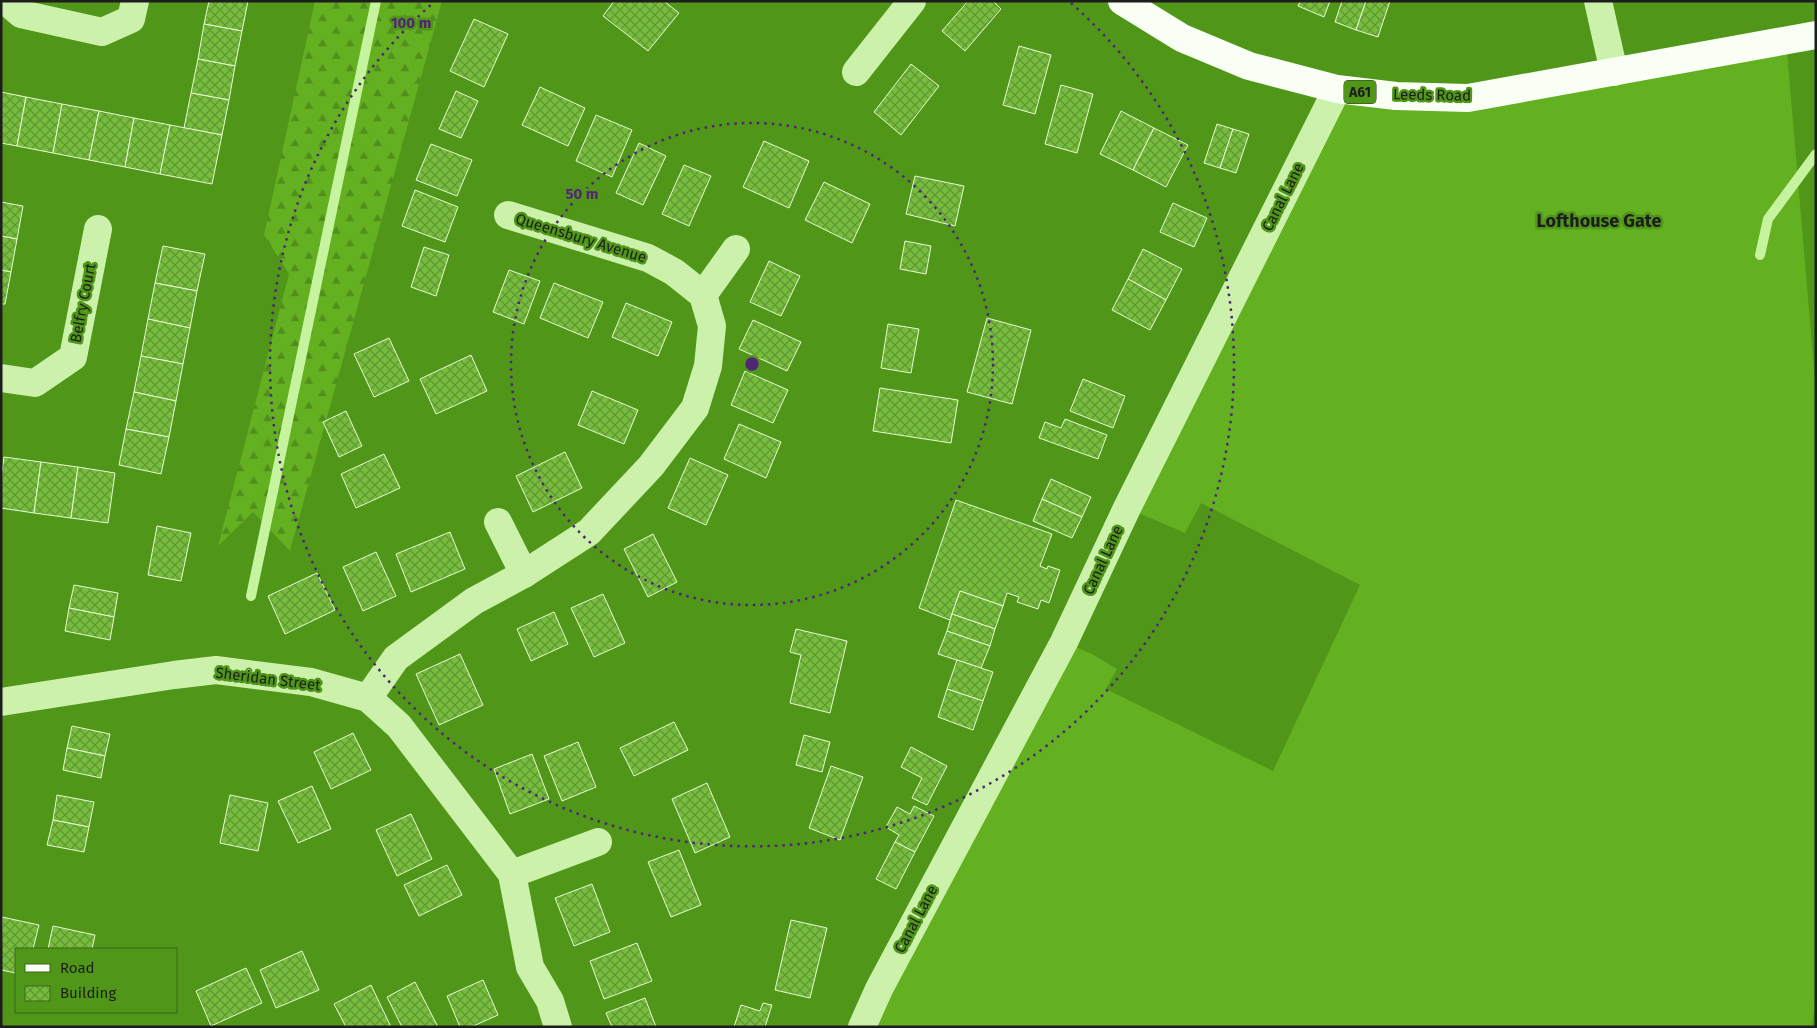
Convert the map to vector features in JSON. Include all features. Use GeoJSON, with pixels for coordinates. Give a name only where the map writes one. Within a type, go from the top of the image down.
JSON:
{"type":"FeatureCollection","features":[{"type":"Feature","properties":{"kind":"main road","name":"Leeds Road"},"geometry":{"type":"LineString","coordinates":[[1122,1],[1182,38],[1249,66],[1337,89],[1396,96],[1468,98],[1816,35]]}},
{"type":"Feature","properties":{"kind":"street"},"geometry":{"type":"LineString","coordinates":[[6,1],[22,14],[102,32],[131,18],[135,1]]}},
{"type":"Feature","properties":{"kind":"street"},"geometry":{"type":"LineString","coordinates":[[856,72],[912,1]]}},
{"type":"Feature","properties":{"kind":"street"},"geometry":{"type":"LineString","coordinates":[[1598,1],[1614,72]]}},
{"type":"Feature","properties":{"kind":"street","name":"Canal Lane"},"geometry":{"type":"LineString","coordinates":[[862,1027],[879,988],[1064,642],[1132,500],[1337,89]]}},
{"type":"Feature","properties":{"kind":"street","name":"Queensbury Avenue"},"geometry":{"type":"LineString","coordinates":[[508,215],[648,258],[674,272],[702,295]]}},
{"type":"Feature","properties":{"kind":"street","name":"Belfry Court"},"geometry":{"type":"LineString","coordinates":[[1,378],[35,383],[73,357],[98,229]]}},
{"type":"Feature","properties":{"kind":"street"},"geometry":{"type":"LineString","coordinates":[[368,698],[396,658],[474,601],[524,574],[589,532],[651,466],[695,408],[708,366],[712,326],[702,295],[736,249]]}},
{"type":"Feature","properties":{"kind":"street"},"geometry":{"type":"LineString","coordinates":[[498,522],[524,574]]}},
{"type":"Feature","properties":{"kind":"street","name":"Sheridan Street"},"geometry":{"type":"LineString","coordinates":[[1,702],[216,670],[311,682],[368,698],[399,726],[512,874],[530,967],[550,1001],[558,1027]]}},
{"type":"Feature","properties":{"kind":"street"},"geometry":{"type":"LineString","coordinates":[[512,874],[598,842]]}},
{"type":"Feature","properties":{"kind":"green space"},"geometry":{"type":"Polygon","coordinates":[[[315,1],[442,1],[290,551],[253,512],[218,546],[289,274],[264,235],[315,1]]]}},
{"type":"Feature","properties":{"kind":"green space"},"geometry":{"type":"Polygon","coordinates":[[[1786,40],[1816,392],[1816,993],[1812,1027],[862,1027],[1064,642],[1092,654],[1117,669],[1106,689],[1273,771],[1360,585],[1201,503],[1185,533],[1127,508],[1337,89],[1396,96],[1786,40]]]}},
{"type":"Feature","properties":{"kind":"building"},"geometry":{"type":"Polygon","coordinates":[[[209,1],[248,1],[242,31],[204,24],[209,1]]]}},
{"type":"Feature","properties":{"kind":"building"},"geometry":{"type":"Polygon","coordinates":[[[614,1],[664,1],[679,13],[648,51],[603,16],[614,1]]]}},
{"type":"Feature","properties":{"kind":"building"},"geometry":{"type":"Polygon","coordinates":[[[968,1],[993,1],[1001,9],[965,51],[942,31],[968,1]]]}},
{"type":"Feature","properties":{"kind":"building"},"geometry":{"type":"Polygon","coordinates":[[[1300,1],[1330,1],[1324,17],[1298,6],[1300,1]]]}},
{"type":"Feature","properties":{"kind":"building"},"geometry":{"type":"Polygon","coordinates":[[[1342,1],[1366,1],[1356,30],[1335,22],[1342,1]]]}},
{"type":"Feature","properties":{"kind":"building"},"geometry":{"type":"Polygon","coordinates":[[[1366,1],[1390,1],[1378,37],[1356,30],[1366,1]]]}},
{"type":"Feature","properties":{"kind":"building"},"geometry":{"type":"Polygon","coordinates":[[[474,19],[508,34],[484,87],[450,71],[474,19]]]}},
{"type":"Feature","properties":{"kind":"building"},"geometry":{"type":"Polygon","coordinates":[[[204,24],[242,31],[235,66],[198,59],[204,24]]]}},
{"type":"Feature","properties":{"kind":"building"},"geometry":{"type":"Polygon","coordinates":[[[1019,46],[1051,55],[1035,114],[1003,105],[1019,46]]]}},
{"type":"Feature","properties":{"kind":"building"},"geometry":{"type":"Polygon","coordinates":[[[198,59],[235,66],[229,100],[191,93],[198,59]]]}},
{"type":"Feature","properties":{"kind":"building"},"geometry":{"type":"Polygon","coordinates":[[[911,64],[939,86],[901,135],[874,112],[911,64]]]}},
{"type":"Feature","properties":{"kind":"building"},"geometry":{"type":"Polygon","coordinates":[[[1061,85],[1093,94],[1077,153],[1045,144],[1061,85]]]}},
{"type":"Feature","properties":{"kind":"building"},"geometry":{"type":"Polygon","coordinates":[[[540,87],[585,108],[568,146],[522,125],[540,87]]]}},
{"type":"Feature","properties":{"kind":"building"},"geometry":{"type":"Polygon","coordinates":[[[456,91],[478,101],[461,138],[439,129],[456,91]]]}},
{"type":"Feature","properties":{"kind":"building"},"geometry":{"type":"Polygon","coordinates":[[[1,92],[26,97],[17,146],[1,143],[1,92]]]}},
{"type":"Feature","properties":{"kind":"building"},"geometry":{"type":"Polygon","coordinates":[[[191,93],[229,100],[222,135],[184,128],[191,93]]]}},
{"type":"Feature","properties":{"kind":"building"},"geometry":{"type":"Polygon","coordinates":[[[26,97],[62,104],[53,153],[17,146],[26,97]]]}},
{"type":"Feature","properties":{"kind":"building"},"geometry":{"type":"Polygon","coordinates":[[[62,104],[99,111],[89,160],[53,153],[62,104]]]}},
{"type":"Feature","properties":{"kind":"building"},"geometry":{"type":"Polygon","coordinates":[[[99,111],[134,118],[125,167],[89,160],[99,111]]]}},
{"type":"Feature","properties":{"kind":"building"},"geometry":{"type":"Polygon","coordinates":[[[1121,111],[1154,128],[1133,170],[1100,154],[1121,111]]]}},
{"type":"Feature","properties":{"kind":"building"},"geometry":{"type":"Polygon","coordinates":[[[596,115],[632,130],[612,177],[576,161],[596,115]]]}},
{"type":"Feature","properties":{"kind":"building"},"geometry":{"type":"Polygon","coordinates":[[[134,118],[170,125],[160,174],[125,167],[134,118]]]}},
{"type":"Feature","properties":{"kind":"building"},"geometry":{"type":"Polygon","coordinates":[[[1217,124],[1233,129],[1220,168],[1204,163],[1217,124]]]}},
{"type":"Feature","properties":{"kind":"building"},"geometry":{"type":"Polygon","coordinates":[[[170,125],[222,135],[212,184],[160,174],[170,125]]]}},
{"type":"Feature","properties":{"kind":"building"},"geometry":{"type":"Polygon","coordinates":[[[1154,128],[1188,145],[1166,187],[1133,170],[1154,128]]]}},
{"type":"Feature","properties":{"kind":"building"},"geometry":{"type":"Polygon","coordinates":[[[1233,129],[1249,134],[1236,173],[1220,168],[1233,129]]]}},
{"type":"Feature","properties":{"kind":"building"},"geometry":{"type":"Polygon","coordinates":[[[764,141],[809,161],[789,208],[743,187],[764,141]]]}},
{"type":"Feature","properties":{"kind":"building"},"geometry":{"type":"Polygon","coordinates":[[[639,143],[666,156],[643,205],[616,193],[639,143]]]}},
{"type":"Feature","properties":{"kind":"building"},"geometry":{"type":"Polygon","coordinates":[[[431,144],[472,160],[457,196],[416,180],[431,144]]]}},
{"type":"Feature","properties":{"kind":"building"},"geometry":{"type":"Polygon","coordinates":[[[684,165],[711,176],[689,226],[662,214],[684,165]]]}},
{"type":"Feature","properties":{"kind":"building"},"geometry":{"type":"Polygon","coordinates":[[[915,176],[964,186],[955,226],[906,214],[915,176]]]}},
{"type":"Feature","properties":{"kind":"building"},"geometry":{"type":"Polygon","coordinates":[[[824,182],[870,204],[852,243],[805,220],[824,182]]]}},
{"type":"Feature","properties":{"kind":"building"},"geometry":{"type":"Polygon","coordinates":[[[415,190],[458,207],[445,242],[402,226],[415,190]]]}},
{"type":"Feature","properties":{"kind":"building"},"geometry":{"type":"Polygon","coordinates":[[[1,202],[23,206],[17,239],[1,236],[1,202]]]}},
{"type":"Feature","properties":{"kind":"building"},"geometry":{"type":"Polygon","coordinates":[[[1173,203],[1207,218],[1194,247],[1160,232],[1173,203]]]}},
{"type":"Feature","properties":{"kind":"building"},"geometry":{"type":"Polygon","coordinates":[[[1,236],[17,239],[11,272],[1,270],[1,236]]]}},
{"type":"Feature","properties":{"kind":"building"},"geometry":{"type":"Polygon","coordinates":[[[905,241],[931,246],[926,274],[900,269],[905,241]]]}},
{"type":"Feature","properties":{"kind":"building"},"geometry":{"type":"Polygon","coordinates":[[[163,246],[205,254],[197,291],[155,283],[163,246]]]}},
{"type":"Feature","properties":{"kind":"building"},"geometry":{"type":"Polygon","coordinates":[[[424,247],[449,255],[436,296],[411,287],[424,247]]]}},
{"type":"Feature","properties":{"kind":"building"},"geometry":{"type":"Polygon","coordinates":[[[1143,249],[1182,269],[1166,300],[1128,279],[1143,249]]]}},
{"type":"Feature","properties":{"kind":"building"},"geometry":{"type":"Polygon","coordinates":[[[769,261],[800,276],[781,316],[750,302],[769,261]]]}},
{"type":"Feature","properties":{"kind":"building"},"geometry":{"type":"Polygon","coordinates":[[[1,270],[11,272],[5,304],[1,304],[1,270]]]}},
{"type":"Feature","properties":{"kind":"building"},"geometry":{"type":"Polygon","coordinates":[[[509,270],[540,281],[524,324],[493,312],[509,270]]]}},
{"type":"Feature","properties":{"kind":"building"},"geometry":{"type":"Polygon","coordinates":[[[1128,279],[1166,300],[1150,330],[1112,310],[1128,279]]]}},
{"type":"Feature","properties":{"kind":"building"},"geometry":{"type":"Polygon","coordinates":[[[155,283],[197,291],[190,328],[148,319],[155,283]]]}},
{"type":"Feature","properties":{"kind":"building"},"geometry":{"type":"Polygon","coordinates":[[[554,283],[603,302],[588,338],[540,318],[554,283]]]}},
{"type":"Feature","properties":{"kind":"building"},"geometry":{"type":"Polygon","coordinates":[[[626,303],[672,322],[658,356],[612,337],[626,303]]]}},
{"type":"Feature","properties":{"kind":"building"},"geometry":{"type":"Polygon","coordinates":[[[987,318],[1031,330],[1012,404],[967,392],[987,318]]]}},
{"type":"Feature","properties":{"kind":"building"},"geometry":{"type":"Polygon","coordinates":[[[148,319],[190,328],[183,364],[141,356],[148,319]]]}},
{"type":"Feature","properties":{"kind":"building"},"geometry":{"type":"Polygon","coordinates":[[[753,320],[801,342],[787,371],[739,349],[753,320]]]}},
{"type":"Feature","properties":{"kind":"building"},"geometry":{"type":"Polygon","coordinates":[[[888,324],[919,329],[911,373],[881,368],[888,324]]]}},
{"type":"Feature","properties":{"kind":"building"},"geometry":{"type":"Polygon","coordinates":[[[389,338],[409,381],[374,397],[354,354],[389,338]]]}},
{"type":"Feature","properties":{"kind":"building"},"geometry":{"type":"Polygon","coordinates":[[[471,355],[487,391],[436,414],[420,379],[471,355]]]}},
{"type":"Feature","properties":{"kind":"building"},"geometry":{"type":"Polygon","coordinates":[[[141,356],[183,364],[176,401],[134,392],[141,356]]]}},
{"type":"Feature","properties":{"kind":"building"},"geometry":{"type":"Polygon","coordinates":[[[745,371],[788,390],[773,423],[731,405],[745,371]]]}},
{"type":"Feature","properties":{"kind":"building"},"geometry":{"type":"Polygon","coordinates":[[[1083,379],[1125,396],[1113,428],[1070,411],[1083,379]]]}},
{"type":"Feature","properties":{"kind":"building"},"geometry":{"type":"Polygon","coordinates":[[[880,388],[958,400],[951,443],[873,431],[880,388]]]}},
{"type":"Feature","properties":{"kind":"building"},"geometry":{"type":"Polygon","coordinates":[[[592,391],[638,410],[624,444],[578,425],[592,391]]]}},
{"type":"Feature","properties":{"kind":"building"},"geometry":{"type":"Polygon","coordinates":[[[134,392],[176,401],[169,437],[126,429],[134,392]]]}},
{"type":"Feature","properties":{"kind":"building"},"geometry":{"type":"Polygon","coordinates":[[[346,411],[362,446],[339,457],[323,422],[346,411]]]}},
{"type":"Feature","properties":{"kind":"building"},"geometry":{"type":"Polygon","coordinates":[[[1065,419],[1107,435],[1098,459],[1039,438],[1045,422],[1061,428],[1065,419]]]}},
{"type":"Feature","properties":{"kind":"building"},"geometry":{"type":"Polygon","coordinates":[[[739,424],[781,442],[766,478],[724,459],[739,424]]]}},
{"type":"Feature","properties":{"kind":"building"},"geometry":{"type":"Polygon","coordinates":[[[126,429],[169,437],[161,474],[119,465],[126,429]]]}},
{"type":"Feature","properties":{"kind":"building"},"geometry":{"type":"Polygon","coordinates":[[[565,452],[582,488],[533,512],[516,476],[565,452]]]}},
{"type":"Feature","properties":{"kind":"building"},"geometry":{"type":"Polygon","coordinates":[[[384,454],[400,488],[356,508],[341,474],[384,454]]]}},
{"type":"Feature","properties":{"kind":"building"},"geometry":{"type":"Polygon","coordinates":[[[4,457],[41,462],[34,513],[1,508],[1,478],[4,457]]]}},
{"type":"Feature","properties":{"kind":"building"},"geometry":{"type":"Polygon","coordinates":[[[690,458],[728,475],[706,525],[668,508],[690,458]]]}},
{"type":"Feature","properties":{"kind":"building"},"geometry":{"type":"Polygon","coordinates":[[[41,462],[78,467],[71,518],[34,513],[41,462]]]}},
{"type":"Feature","properties":{"kind":"building"},"geometry":{"type":"Polygon","coordinates":[[[78,467],[115,473],[108,523],[71,518],[78,467]]]}},
{"type":"Feature","properties":{"kind":"building"},"geometry":{"type":"Polygon","coordinates":[[[1051,479],[1091,497],[1082,517],[1042,499],[1051,479]]]}},
{"type":"Feature","properties":{"kind":"building"},"geometry":{"type":"Polygon","coordinates":[[[1042,499],[1082,517],[1072,538],[1033,521],[1042,499]]]}},
{"type":"Feature","properties":{"kind":"building"},"geometry":{"type":"Polygon","coordinates":[[[956,500],[1052,534],[1040,566],[1047,569],[1048,566],[1060,570],[1049,603],[1041,600],[1038,609],[1017,602],[1019,597],[1007,593],[1003,606],[960,591],[950,620],[919,608],[956,500]]]}},
{"type":"Feature","properties":{"kind":"building"},"geometry":{"type":"Polygon","coordinates":[[[157,526],[191,533],[181,581],[148,575],[157,526]]]}},
{"type":"Feature","properties":{"kind":"building"},"geometry":{"type":"Polygon","coordinates":[[[450,532],[465,569],[411,592],[396,554],[450,532]]]}},
{"type":"Feature","properties":{"kind":"building"},"geometry":{"type":"Polygon","coordinates":[[[653,534],[677,582],[648,597],[624,549],[653,534]]]}},
{"type":"Feature","properties":{"kind":"building"},"geometry":{"type":"Polygon","coordinates":[[[376,552],[396,596],[363,611],[343,567],[376,552]]]}},
{"type":"Feature","properties":{"kind":"building"},"geometry":{"type":"Polygon","coordinates":[[[317,573],[335,610],[285,634],[268,596],[317,573]]]}},
{"type":"Feature","properties":{"kind":"building"},"geometry":{"type":"Polygon","coordinates":[[[74,585],[118,593],[114,617],[69,608],[74,585]]]}},
{"type":"Feature","properties":{"kind":"building"},"geometry":{"type":"Polygon","coordinates":[[[960,591],[1003,606],[995,629],[952,614],[960,591]]]}},
{"type":"Feature","properties":{"kind":"building"},"geometry":{"type":"Polygon","coordinates":[[[603,594],[625,643],[594,657],[571,608],[603,594]]]}},
{"type":"Feature","properties":{"kind":"building"},"geometry":{"type":"Polygon","coordinates":[[[69,608],[114,617],[110,640],[65,631],[69,608]]]}},
{"type":"Feature","properties":{"kind":"building"},"geometry":{"type":"Polygon","coordinates":[[[554,612],[568,644],[531,661],[517,629],[554,612]]]}},
{"type":"Feature","properties":{"kind":"building"},"geometry":{"type":"Polygon","coordinates":[[[952,614],[995,629],[990,646],[947,631],[952,614]]]}},
{"type":"Feature","properties":{"kind":"building"},"geometry":{"type":"Polygon","coordinates":[[[796,629],[847,641],[830,713],[790,703],[801,655],[790,652],[796,629]]]}},
{"type":"Feature","properties":{"kind":"building"},"geometry":{"type":"Polygon","coordinates":[[[947,631],[990,646],[981,668],[938,654],[947,631]]]}},
{"type":"Feature","properties":{"kind":"building"},"geometry":{"type":"Polygon","coordinates":[[[460,654],[483,705],[439,725],[416,674],[460,654]]]}},
{"type":"Feature","properties":{"kind":"building"},"geometry":{"type":"Polygon","coordinates":[[[957,660],[993,672],[983,701],[947,689],[957,660]]]}},
{"type":"Feature","properties":{"kind":"building"},"geometry":{"type":"Polygon","coordinates":[[[947,689],[983,701],[973,730],[938,717],[947,689]]]}},
{"type":"Feature","properties":{"kind":"building"},"geometry":{"type":"Polygon","coordinates":[[[674,722],[688,750],[634,776],[620,748],[674,722]]]}},
{"type":"Feature","properties":{"kind":"building"},"geometry":{"type":"Polygon","coordinates":[[[72,726],[110,734],[105,756],[67,748],[72,726]]]}},
{"type":"Feature","properties":{"kind":"building"},"geometry":{"type":"Polygon","coordinates":[[[353,733],[371,770],[331,789],[314,752],[353,733]]]}},
{"type":"Feature","properties":{"kind":"building"},"geometry":{"type":"Polygon","coordinates":[[[804,735],[830,742],[822,772],[796,765],[804,735]]]}},
{"type":"Feature","properties":{"kind":"building"},"geometry":{"type":"Polygon","coordinates":[[[578,742],[596,787],[562,801],[544,756],[578,742]]]}},
{"type":"Feature","properties":{"kind":"building"},"geometry":{"type":"Polygon","coordinates":[[[911,747],[947,766],[927,805],[912,798],[922,778],[901,767],[911,747]]]}},
{"type":"Feature","properties":{"kind":"building"},"geometry":{"type":"Polygon","coordinates":[[[67,748],[105,756],[101,778],[63,770],[67,748]]]}},
{"type":"Feature","properties":{"kind":"building"},"geometry":{"type":"Polygon","coordinates":[[[532,754],[549,799],[510,814],[494,769],[532,754]]]}},
{"type":"Feature","properties":{"kind":"building"},"geometry":{"type":"Polygon","coordinates":[[[831,766],[863,777],[840,840],[809,828],[831,766]]]}},
{"type":"Feature","properties":{"kind":"building"},"geometry":{"type":"Polygon","coordinates":[[[707,783],[730,837],[695,853],[672,799],[707,783]]]}},
{"type":"Feature","properties":{"kind":"building"},"geometry":{"type":"Polygon","coordinates":[[[312,786],[331,829],[298,843],[278,801],[312,786]]]}},
{"type":"Feature","properties":{"kind":"building"},"geometry":{"type":"Polygon","coordinates":[[[57,795],[94,802],[89,827],[53,820],[57,795]]]}},
{"type":"Feature","properties":{"kind":"building"},"geometry":{"type":"Polygon","coordinates":[[[230,795],[268,803],[258,851],[220,843],[230,795]]]}},
{"type":"Feature","properties":{"kind":"building"},"geometry":{"type":"Polygon","coordinates":[[[914,806],[934,816],[915,852],[895,842],[899,835],[886,827],[897,807],[910,814],[914,806]]]}},
{"type":"Feature","properties":{"kind":"building"},"geometry":{"type":"Polygon","coordinates":[[[411,814],[432,859],[397,876],[376,830],[411,814]]]}},
{"type":"Feature","properties":{"kind":"building"},"geometry":{"type":"Polygon","coordinates":[[[53,820],[89,827],[84,852],[47,845],[53,820]]]}},
{"type":"Feature","properties":{"kind":"building"},"geometry":{"type":"Polygon","coordinates":[[[895,842],[915,852],[896,889],[876,879],[895,842]]]}},
{"type":"Feature","properties":{"kind":"building"},"geometry":{"type":"Polygon","coordinates":[[[679,850],[701,905],[671,917],[648,862],[679,850]]]}},
{"type":"Feature","properties":{"kind":"building"},"geometry":{"type":"Polygon","coordinates":[[[447,865],[462,895],[419,916],[404,885],[447,865]]]}},
{"type":"Feature","properties":{"kind":"building"},"geometry":{"type":"Polygon","coordinates":[[[592,884],[610,932],[574,946],[555,898],[592,884]]]}},
{"type":"Feature","properties":{"kind":"building"},"geometry":{"type":"Polygon","coordinates":[[[2,917],[39,925],[33,948],[15,948],[15,973],[1,970],[2,917]]]}},
{"type":"Feature","properties":{"kind":"building"},"geometry":{"type":"Polygon","coordinates":[[[791,920],[827,928],[810,998],[775,990],[791,920]]]}},
{"type":"Feature","properties":{"kind":"building"},"geometry":{"type":"Polygon","coordinates":[[[53,926],[95,935],[92,948],[48,948],[53,926]]]}},
{"type":"Feature","properties":{"kind":"building"},"geometry":{"type":"Polygon","coordinates":[[[637,943],[652,981],[604,999],[590,961],[637,943]]]}},
{"type":"Feature","properties":{"kind":"building"},"geometry":{"type":"Polygon","coordinates":[[[302,951],[319,990],[276,1008],[260,970],[302,951]]]}},
{"type":"Feature","properties":{"kind":"building"},"geometry":{"type":"Polygon","coordinates":[[[246,968],[262,1003],[211,1026],[196,991],[246,968]]]}},
{"type":"Feature","properties":{"kind":"building"},"geometry":{"type":"Polygon","coordinates":[[[483,980],[498,1015],[471,1027],[460,1027],[447,996],[483,980]]]}},
{"type":"Feature","properties":{"kind":"building"},"geometry":{"type":"Polygon","coordinates":[[[415,982],[438,1027],[402,1027],[387,997],[415,982]]]}},
{"type":"Feature","properties":{"kind":"building"},"geometry":{"type":"Polygon","coordinates":[[[371,985],[391,1027],[346,1027],[334,1004],[371,985]]]}},
{"type":"Feature","properties":{"kind":"building"},"geometry":{"type":"Polygon","coordinates":[[[645,998],[656,1027],[612,1027],[606,1013],[645,998]]]}},
{"type":"Feature","properties":{"kind":"building"},"geometry":{"type":"Polygon","coordinates":[[[763,1003],[772,1005],[765,1027],[734,1027],[741,1005],[760,1011],[763,1003]]]}},
{"type":"Feature","properties":{"kind":"waterway"},"geometry":{"type":"LineString","coordinates":[[251,596],[376,1]]}},
{"type":"Feature","properties":{"kind":"waterway"},"geometry":{"type":"LineString","coordinates":[[1760,255],[1768,219],[1816,154]]}},
{"type":"Feature","properties":{"kind":"district","name":"Lofthouse Gate"},"geometry":{"type":"Point","coordinates":[1599,221]}}]}
